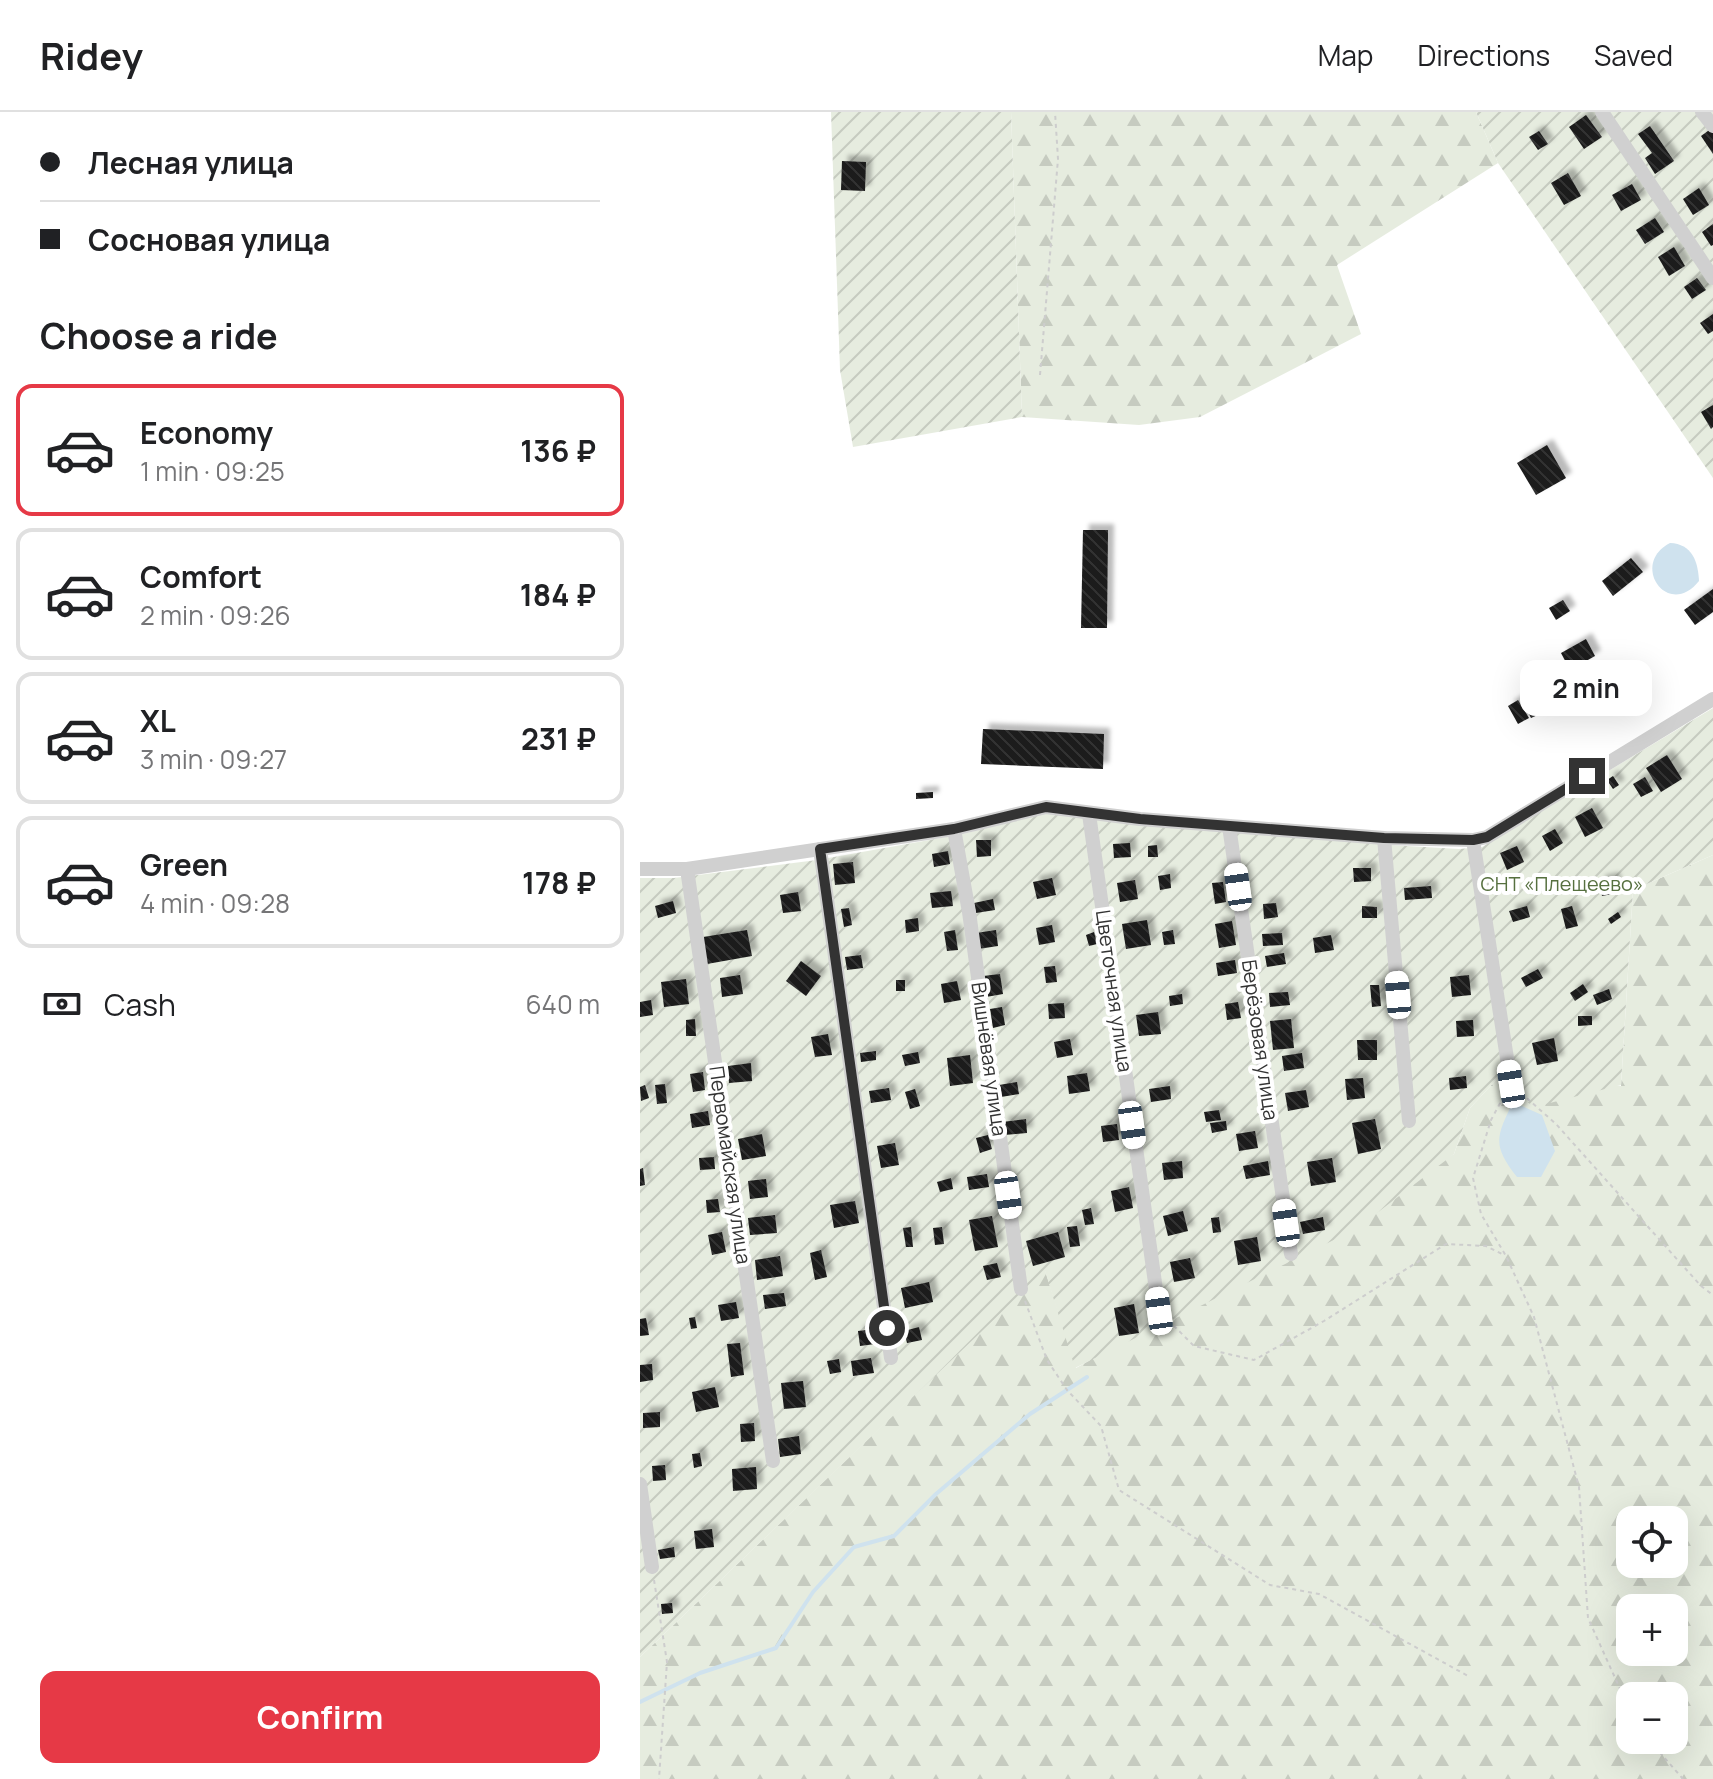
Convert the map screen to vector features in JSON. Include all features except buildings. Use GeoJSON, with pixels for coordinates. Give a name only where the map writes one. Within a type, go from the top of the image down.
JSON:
{"type":"FeatureCollection","features":[{"type":"Feature","properties":{"kind":"street"},"geometry":{"type":"LineString","coordinates":[[1602,112],[1713,278]]}},
{"type":"Feature","properties":{"kind":"street"},"geometry":{"type":"LineString","coordinates":[[1702,112],[1713,126]]}},
{"type":"Feature","properties":{"kind":"street"},"geometry":{"type":"LineString","coordinates":[[640,869],[687,869],[954,829],[1046,807],[1089,814],[1384,838],[1473,840],[1487,837],[1713,699]]}},
{"type":"Feature","properties":{"kind":"street","name":"Цветочная улица"},"geometry":{"type":"LineString","coordinates":[[1089,814],[1159,1311]]}},
{"type":"Feature","properties":{"kind":"street","name":"Берёзовая улица"},"geometry":{"type":"LineString","coordinates":[[1229,826],[1291,1254]]}},
{"type":"Feature","properties":{"kind":"street","name":"Вишнёвая улица"},"geometry":{"type":"LineString","coordinates":[[954,829],[969,912],[1021,1289]]}},
{"type":"Feature","properties":{"kind":"street"},"geometry":{"type":"LineString","coordinates":[[1384,838],[1409,1121]]}},
{"type":"Feature","properties":{"kind":"street"},"geometry":{"type":"LineString","coordinates":[[1473,840],[1511,1084]]}},
{"type":"Feature","properties":{"kind":"street"},"geometry":{"type":"LineString","coordinates":[[820,849],[891,1358]]}},
{"type":"Feature","properties":{"kind":"street","name":"Первомайская улица"},"geometry":{"type":"LineString","coordinates":[[687,869],[773,1461]]}},
{"type":"Feature","properties":{"kind":"street"},"geometry":{"type":"LineString","coordinates":[[640,1484],[652,1567]]}},
{"type":"Feature","properties":{"kind":"path"},"geometry":{"type":"LineString","coordinates":[[1040,375],[1058,159],[1055,112]]}},
{"type":"Feature","properties":{"kind":"path"},"geometry":{"type":"LineString","coordinates":[[1617,1682],[1588,1618],[1579,1487],[1534,1317],[1506,1256],[1481,1214],[1473,1178],[1491,1120],[1511,1084],[1556,1124],[1701,1286],[1713,1295]]}},
{"type":"Feature","properties":{"kind":"path"},"geometry":{"type":"LineString","coordinates":[[1159,1311],[1194,1346],[1254,1360],[1324,1321],[1446,1244],[1486,1246],[1506,1256]]}},
{"type":"Feature","properties":{"kind":"path"},"geometry":{"type":"LineString","coordinates":[[1021,1289],[1047,1360],[1067,1390],[1101,1426],[1119,1490],[1270,1585],[1319,1594],[1470,1677]]}},
{"type":"Feature","properties":{"kind":"path"},"geometry":{"type":"LineString","coordinates":[[652,1567],[667,1662],[659,1779]]}},
{"type":"Feature","properties":{"kind":"path"},"geometry":{"type":"LineString","coordinates":[[1661,1754],[1683,1779]]}},
{"type":"Feature","properties":{"kind":"green space"},"geometry":{"type":"Polygon","coordinates":[[[831,112],[1011,112],[1022,417],[853,447],[840,370],[831,112]]]}},
{"type":"Feature","properties":{"kind":"green space"},"geometry":{"type":"Polygon","coordinates":[[[1011,112],[1476,112],[1498,163],[1337,265],[1361,334],[1200,417],[1139,425],[1022,417],[1011,112]]]}},
{"type":"Feature","properties":{"kind":"green space"},"geometry":{"type":"Polygon","coordinates":[[[1476,112],[1713,112],[1713,478],[1498,163],[1476,112]]]}},
{"type":"Feature","properties":{"kind":"green space","name":"СНТ «Плещеево»"},"geometry":{"type":"Polygon","coordinates":[[[1713,708],[1713,855],[1633,890],[1621,1085],[1534,1107],[1497,1079],[1470,1108],[1454,1154],[1356,1229],[1075,1368],[1045,1271],[640,1657],[640,878],[674,878],[817,860],[963,834],[1046,813],[1390,845],[1459,849],[1482,847],[1713,708]]]}},
{"type":"Feature","properties":{"kind":"green space"},"geometry":{"type":"Polygon","coordinates":[[[1713,855],[1713,1779],[640,1779],[640,1657],[1045,1270],[1076,1368],[1454,1154],[1470,1108],[1497,1079],[1621,1086],[1633,890],[1713,855]]]}},
{"type":"Feature","properties":{"kind":"water"},"geometry":{"type":"Polygon","coordinates":[[[1670,543],[1689,550],[1695,560],[1699,581],[1687,591],[1676,594],[1665,592],[1653,575],[1653,563],[1658,552],[1670,543]]]}},
{"type":"Feature","properties":{"kind":"water"},"geometry":{"type":"Polygon","coordinates":[[[1513,1102],[1542,1115],[1555,1151],[1541,1177],[1517,1177],[1503,1157],[1500,1133],[1513,1102]]]}},
{"type":"Feature","properties":{"kind":"waterway"},"geometry":{"type":"LineString","coordinates":[[640,1702],[700,1673],[776,1648],[813,1592],[854,1547],[894,1536],[936,1494],[1030,1414],[1087,1377]]}},
{"type":"Feature","properties":{"kind":"route"},"geometry":{"type":"LineString","coordinates":[[887,1328],[820,849],[954,829],[1046,807],[1140,819],[1384,838],[1473,840],[1487,837],[1587,776]]}}]}
